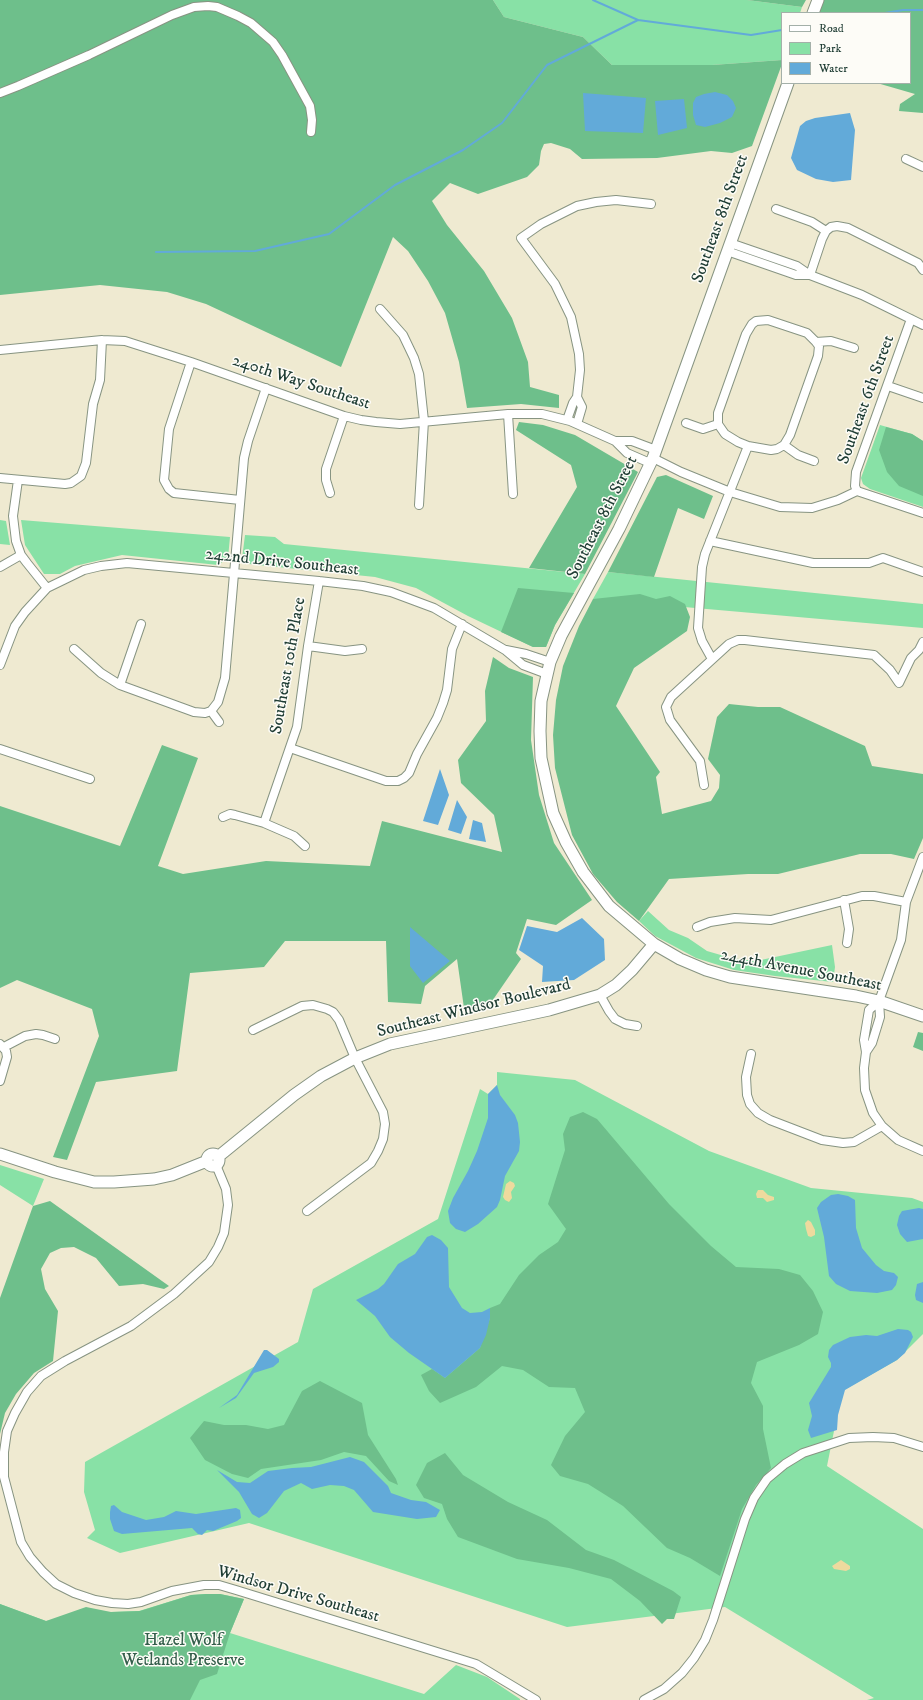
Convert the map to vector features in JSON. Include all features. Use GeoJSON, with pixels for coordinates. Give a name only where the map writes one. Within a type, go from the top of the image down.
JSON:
{"type":"FeatureCollection","features":[{"type":"Feature","properties":{"kind":"street"},"geometry":{"type":"LineString","coordinates":[[813,12],[818,0]]}},
{"type":"Feature","properties":{"kind":"street"},"geometry":{"type":"LineString","coordinates":[[0,93],[89,55],[172,15],[194,7],[208,6],[222,9],[244,19],[264,33],[273,42],[282,54],[310,106],[312,120],[311,132]]}},
{"type":"Feature","properties":{"kind":"street","name":"Southeast 8th Street"},"geometry":{"type":"LineString","coordinates":[[654,944],[626,922],[600,896],[583,872],[566,842],[553,813],[545,780],[540,731],[541,701],[550,662],[561,636],[619,529],[653,457],[788,84]]}},
{"type":"Feature","properties":{"kind":"street"},"geometry":{"type":"LineString","coordinates":[[906,159],[923,167]]}},
{"type":"Feature","properties":{"kind":"street"},"geometry":{"type":"LineString","coordinates":[[567,420],[573,403],[577,398],[580,370],[579,354],[571,317],[555,284],[521,238],[541,224],[577,206],[616,200],[651,204]]}},
{"type":"Feature","properties":{"kind":"street"},"geometry":{"type":"LineString","coordinates":[[776,209],[812,222],[826,231]]}},
{"type":"Feature","properties":{"kind":"street"},"geometry":{"type":"LineString","coordinates":[[810,275],[826,231],[831,227],[837,226],[848,228],[912,260],[923,270]]}},
{"type":"Feature","properties":{"kind":"street"},"geometry":{"type":"LineString","coordinates":[[729,247],[798,266],[810,275],[855,293],[911,318],[923,325]]}},
{"type":"Feature","properties":{"kind":"street"},"geometry":{"type":"LineString","coordinates":[[380,309],[403,335],[414,358],[419,374],[424,421],[420,505]]}},
{"type":"Feature","properties":{"kind":"street","name":"Southeast 6th Street"},"geometry":{"type":"LineString","coordinates":[[857,491],[855,486],[856,472],[888,386],[911,318]]}},
{"type":"Feature","properties":{"kind":"street"},"geometry":{"type":"LineString","coordinates":[[768,320],[807,333],[816,342],[819,346],[818,356],[790,434],[784,445],[777,449],[771,450],[748,446],[725,434],[718,424],[718,413],[749,328],[756,321],[768,320]]}},
{"type":"Feature","properties":{"kind":"street"},"geometry":{"type":"LineString","coordinates":[[0,478],[65,484],[71,483],[81,476],[86,464],[90,415],[100,380],[102,340]]}},
{"type":"Feature","properties":{"kind":"street","name":"240th Way Southeast"},"geometry":{"type":"LineString","coordinates":[[0,350],[102,340],[125,341],[135,343],[344,416],[381,423],[400,424],[508,414],[542,414],[567,420],[616,441],[627,452],[653,457]]}},
{"type":"Feature","properties":{"kind":"street"},"geometry":{"type":"LineString","coordinates":[[816,342],[832,341],[854,348]]}},
{"type":"Feature","properties":{"kind":"street"},"geometry":{"type":"LineString","coordinates":[[190,362],[168,429],[164,480],[170,490],[174,493],[240,500]]}},
{"type":"Feature","properties":{"kind":"street"},"geometry":{"type":"LineString","coordinates":[[888,386],[923,398]]}},
{"type":"Feature","properties":{"kind":"street"},"geometry":{"type":"LineString","coordinates":[[74,649],[101,673],[120,685],[194,712],[205,713],[211,711],[218,702],[225,678],[244,458],[248,441],[266,388]]}},
{"type":"Feature","properties":{"kind":"street"},"geometry":{"type":"LineString","coordinates":[[577,398],[582,407],[577,424]]}},
{"type":"Feature","properties":{"kind":"street"},"geometry":{"type":"LineString","coordinates":[[508,414],[513,494]]}},
{"type":"Feature","properties":{"kind":"street"},"geometry":{"type":"LineString","coordinates":[[330,493],[326,480],[326,469],[344,416]]}},
{"type":"Feature","properties":{"kind":"street"},"geometry":{"type":"LineString","coordinates":[[686,423],[703,429],[718,424]]}},
{"type":"Feature","properties":{"kind":"street","name":"240th Way Southeast"},"geometry":{"type":"LineString","coordinates":[[616,441],[632,441],[653,457],[681,472],[730,492],[758,501],[792,508],[812,508],[825,505],[857,491]]}},
{"type":"Feature","properties":{"kind":"street"},"geometry":{"type":"LineString","coordinates":[[784,445],[792,452],[814,461]]}},
{"type":"Feature","properties":{"kind":"street"},"geometry":{"type":"LineString","coordinates":[[712,659],[699,634],[697,620],[702,567],[710,540],[748,446]]}},
{"type":"Feature","properties":{"kind":"street"},"geometry":{"type":"LineString","coordinates":[[0,664],[15,626],[24,612],[47,588],[21,555],[16,541],[14,516],[18,480]]}},
{"type":"Feature","properties":{"kind":"street"},"geometry":{"type":"LineString","coordinates":[[857,491],[923,513]]}},
{"type":"Feature","properties":{"kind":"street"},"geometry":{"type":"LineString","coordinates":[[710,540],[812,563],[869,562],[883,558],[923,572]]}},
{"type":"Feature","properties":{"kind":"street"},"geometry":{"type":"LineString","coordinates":[[0,567],[21,555]]}},
{"type":"Feature","properties":{"kind":"street","name":"242nd Drive Southeast"},"geometry":{"type":"LineString","coordinates":[[47,588],[84,570],[127,563],[363,586],[391,592],[434,608],[505,650],[523,665],[547,674]]}},
{"type":"Feature","properties":{"kind":"street","name":"Southeast 10th Place"},"geometry":{"type":"LineString","coordinates":[[264,823],[297,727],[319,581]]}},
{"type":"Feature","properties":{"kind":"street"},"geometry":{"type":"LineString","coordinates":[[120,685],[141,624]]}},
{"type":"Feature","properties":{"kind":"street"},"geometry":{"type":"LineString","coordinates":[[290,748],[386,780],[398,781],[409,773],[417,754],[441,708],[447,690],[452,650],[462,624]]}},
{"type":"Feature","properties":{"kind":"street"},"geometry":{"type":"LineString","coordinates":[[704,785],[700,761],[670,720],[666,707],[672,697],[729,644],[738,640],[745,640],[874,655],[890,670],[899,683],[911,658],[919,650],[923,642]]}},
{"type":"Feature","properties":{"kind":"street"},"geometry":{"type":"LineString","coordinates":[[308,646],[345,651],[362,649]]}},
{"type":"Feature","properties":{"kind":"street","name":"242nd Drive Southeast"},"geometry":{"type":"LineString","coordinates":[[505,650],[526,654],[550,662]]}},
{"type":"Feature","properties":{"kind":"street"},"geometry":{"type":"LineString","coordinates":[[211,711],[219,722]]}},
{"type":"Feature","properties":{"kind":"street"},"geometry":{"type":"LineString","coordinates":[[0,748],[90,779]]}},
{"type":"Feature","properties":{"kind":"street"},"geometry":{"type":"LineString","coordinates":[[223,817],[230,814],[264,823],[294,836],[305,846]]}},
{"type":"Feature","properties":{"kind":"street"},"geometry":{"type":"LineString","coordinates":[[866,1052],[872,1043],[880,1017],[879,1001],[900,940],[906,902],[923,857]]}},
{"type":"Feature","properties":{"kind":"street"},"geometry":{"type":"LineString","coordinates":[[697,927],[710,922],[735,918],[771,920],[862,896],[874,896],[906,902]]}},
{"type":"Feature","properties":{"kind":"street"},"geometry":{"type":"LineString","coordinates":[[844,900],[849,929],[847,943]]}},
{"type":"Feature","properties":{"kind":"street","name":"Southeast Windsor Boulevard"},"geometry":{"type":"LineString","coordinates":[[0,1154],[55,1172],[94,1182],[136,1182],[172,1175],[214,1161],[316,1080],[355,1058],[390,1044],[549,1010],[600,995],[616,985],[632,970],[654,944]]}},
{"type":"Feature","properties":{"kind":"street","name":"244th Avenue Southeast"},"geometry":{"type":"LineString","coordinates":[[654,944],[693,964],[730,977],[856,996],[879,1001],[923,1016]]}},
{"type":"Feature","properties":{"kind":"street"},"geometry":{"type":"LineString","coordinates":[[600,995],[615,1019],[625,1024],[637,1026]]}},
{"type":"Feature","properties":{"kind":"street"},"geometry":{"type":"LineString","coordinates":[[879,1001],[869,1010],[864,1040],[866,1052],[864,1068],[865,1090],[873,1113],[882,1126],[898,1140],[923,1151]]}},
{"type":"Feature","properties":{"kind":"street"},"geometry":{"type":"LineString","coordinates":[[253,1030],[302,1006],[313,1004],[322,1006],[333,1012],[339,1020],[355,1058],[383,1112],[383,1139],[371,1164],[307,1211]]}},
{"type":"Feature","properties":{"kind":"street"},"geometry":{"type":"LineString","coordinates":[[0,1081],[7,1057],[2,1045],[36,1034],[55,1039]]}},
{"type":"Feature","properties":{"kind":"street"},"geometry":{"type":"LineString","coordinates":[[751,1054],[746,1077],[747,1095],[750,1104],[758,1113],[770,1120],[822,1140],[843,1143],[854,1142],[882,1126]]}},
{"type":"Feature","properties":{"kind":"street","name":"Windsor Drive Southeast"},"geometry":{"type":"LineString","coordinates":[[214,1161],[226,1189],[228,1204],[224,1233],[209,1262],[174,1294],[131,1326],[65,1361],[41,1376],[27,1392],[15,1413],[8,1431],[4,1452],[4,1477],[21,1542],[30,1557],[56,1584],[74,1593],[95,1600],[128,1604],[141,1602],[172,1591],[204,1585],[219,1585],[476,1664],[536,1700]]}},
{"type":"Feature","properties":{"kind":"street"},"geometry":{"type":"LineString","coordinates":[[644,1700],[664,1689],[682,1673],[694,1658],[705,1640],[713,1620],[745,1520],[754,1498],[767,1479],[785,1464],[803,1453],[849,1438],[894,1438],[923,1447]]}},
{"type":"Feature","properties":{"kind":"green space"},"geometry":{"type":"Polygon","coordinates":[[[0,0],[493,0],[504,17],[583,37],[612,65],[712,65],[781,60],[781,67],[752,146],[732,153],[711,151],[657,158],[582,159],[570,149],[551,143],[544,144],[541,151],[539,165],[527,177],[478,194],[450,183],[432,201],[447,225],[484,271],[512,318],[528,362],[530,387],[559,395],[559,408],[521,404],[467,408],[459,362],[445,313],[428,281],[408,251],[393,237],[341,367],[206,304],[167,292],[100,285],[0,295],[0,0]]]}},
{"type":"Feature","properties":{"kind":"green space"},"geometry":{"type":"Polygon","coordinates":[[[493,0],[747,0],[802,7],[800,12],[781,12],[781,60],[712,65],[612,65],[583,37],[504,17],[493,0]]]}},
{"type":"Feature","properties":{"kind":"green space"},"geometry":{"type":"Polygon","coordinates":[[[747,0],[806,0],[802,7],[747,0]]]}},
{"type":"Feature","properties":{"kind":"green space"},"geometry":{"type":"Polygon","coordinates":[[[818,0],[923,0],[923,113],[899,111],[900,104],[915,94],[880,84],[911,84],[911,12],[813,12],[818,0]]]}},
{"type":"Feature","properties":{"kind":"green space"},"geometry":{"type":"Polygon","coordinates":[[[519,422],[543,425],[575,435],[638,472],[585,574],[529,568],[577,487],[571,465],[516,430],[519,422]]]}},
{"type":"Feature","properties":{"kind":"green space"},"geometry":{"type":"Polygon","coordinates":[[[880,425],[912,434],[923,441],[923,507],[870,489],[863,484],[861,478],[880,425]]]}},
{"type":"Feature","properties":{"kind":"green space"},"geometry":{"type":"Polygon","coordinates":[[[886,427],[912,434],[923,441],[923,496],[899,486],[887,472],[879,450],[886,427]]]}},
{"type":"Feature","properties":{"kind":"green space"},"geometry":{"type":"Polygon","coordinates":[[[666,475],[713,496],[704,519],[678,508],[654,577],[608,572],[657,477],[666,475]]]}},
{"type":"Feature","properties":{"kind":"green space"},"geometry":{"type":"Polygon","coordinates":[[[0,520],[6,521],[10,545],[0,544],[0,520]]]}},
{"type":"Feature","properties":{"kind":"green space"},"geometry":{"type":"Polygon","coordinates":[[[21,520],[230,537],[228,558],[218,565],[122,555],[75,566],[60,574],[44,574],[25,545],[21,520]]]}},
{"type":"Feature","properties":{"kind":"green space"},"geometry":{"type":"Polygon","coordinates":[[[245,535],[275,537],[284,544],[585,574],[555,625],[546,647],[533,647],[468,616],[416,588],[375,577],[249,564],[242,559],[245,535]]]}},
{"type":"Feature","properties":{"kind":"green space"},"geometry":{"type":"Polygon","coordinates":[[[608,572],[923,604],[923,628],[593,599],[608,572]]]}},
{"type":"Feature","properties":{"kind":"green space"},"geometry":{"type":"Polygon","coordinates":[[[518,588],[574,593],[555,625],[546,647],[533,647],[501,632],[518,588]]]}},
{"type":"Feature","properties":{"kind":"green space"},"geometry":{"type":"Polygon","coordinates":[[[640,594],[656,599],[670,596],[685,604],[690,617],[687,631],[634,668],[616,706],[660,772],[656,777],[662,814],[711,801],[719,788],[720,775],[708,759],[717,717],[729,704],[758,707],[780,707],[865,746],[872,766],[923,774],[923,838],[914,859],[891,854],[860,854],[778,874],[748,874],[669,879],[639,921],[617,902],[593,874],[572,835],[555,768],[553,735],[556,700],[563,666],[579,626],[593,599],[640,594]]]}},
{"type":"Feature","properties":{"kind":"green space"},"geometry":{"type":"Polygon","coordinates":[[[493,657],[509,668],[533,677],[531,740],[539,795],[554,843],[592,900],[556,925],[527,919],[516,953],[521,959],[488,1007],[465,1015],[457,959],[425,986],[421,1004],[388,1002],[386,941],[285,941],[264,967],[190,973],[177,1071],[96,1082],[67,1160],[53,1157],[99,1036],[92,1009],[17,980],[0,988],[0,806],[120,846],[162,745],[198,758],[158,866],[183,874],[266,861],[370,866],[382,821],[502,852],[494,815],[461,783],[458,760],[486,721],[485,691],[493,657]]]}},
{"type":"Feature","properties":{"kind":"green space"},"geometry":{"type":"Polygon","coordinates":[[[648,911],[669,930],[688,938],[707,951],[731,958],[756,961],[832,945],[835,967],[833,982],[734,970],[696,958],[655,936],[639,921],[648,911]]]}},
{"type":"Feature","properties":{"kind":"green space"},"geometry":{"type":"Polygon","coordinates":[[[918,1032],[923,1033],[923,1051],[913,1047],[918,1032]]]}},
{"type":"Feature","properties":{"kind":"green space"},"geometry":{"type":"Polygon","coordinates":[[[497,1072],[575,1080],[709,1151],[811,1188],[912,1198],[923,1202],[923,1334],[897,1360],[842,1391],[827,1466],[923,1529],[923,1700],[867,1700],[874,1698],[725,1607],[567,1627],[249,1523],[120,1553],[87,1538],[95,1530],[84,1492],[85,1462],[298,1342],[313,1289],[438,1219],[480,1089],[488,1094],[497,1085],[497,1072]]]}},
{"type":"Feature","properties":{"kind":"green space"},"geometry":{"type":"Polygon","coordinates":[[[583,1112],[597,1119],[669,1204],[711,1246],[736,1267],[779,1269],[800,1275],[813,1291],[823,1312],[818,1334],[799,1345],[757,1362],[751,1383],[763,1406],[763,1429],[771,1468],[756,1485],[742,1509],[720,1576],[690,1558],[667,1548],[623,1506],[588,1484],[560,1476],[551,1465],[565,1436],[585,1412],[575,1388],[549,1387],[523,1370],[502,1366],[476,1387],[440,1403],[429,1391],[421,1375],[432,1369],[445,1378],[480,1348],[490,1318],[490,1308],[500,1304],[519,1275],[539,1255],[558,1242],[566,1229],[548,1204],[565,1150],[563,1134],[570,1117],[583,1112]]]}},
{"type":"Feature","properties":{"kind":"green space"},"geometry":{"type":"Polygon","coordinates":[[[0,1165],[44,1179],[33,1206],[0,1185],[0,1165]]]}},
{"type":"Feature","properties":{"kind":"green space"},"geometry":{"type":"Polygon","coordinates":[[[50,1201],[169,1286],[164,1289],[143,1284],[119,1286],[96,1258],[74,1247],[61,1248],[50,1253],[41,1269],[45,1289],[58,1311],[53,1361],[34,1373],[16,1394],[5,1413],[0,1434],[0,1298],[33,1206],[50,1201]]]}},
{"type":"Feature","properties":{"kind":"green space"},"geometry":{"type":"Polygon","coordinates":[[[320,1381],[362,1403],[368,1435],[396,1479],[398,1485],[389,1481],[366,1456],[344,1452],[321,1460],[261,1469],[248,1478],[232,1474],[205,1460],[190,1438],[204,1421],[224,1425],[246,1425],[268,1429],[284,1425],[302,1391],[320,1381]]]}},
{"type":"Feature","properties":{"kind":"green space"},"geometry":{"type":"Polygon","coordinates":[[[445,1453],[463,1475],[508,1502],[547,1520],[586,1550],[614,1560],[673,1591],[681,1597],[674,1619],[667,1619],[662,1624],[640,1601],[611,1579],[569,1568],[517,1559],[458,1537],[447,1519],[442,1504],[424,1498],[416,1485],[427,1463],[445,1453]]]}},
{"type":"Feature","properties":{"kind":"green space","name":"Hazel Wolf Wetlands Preserve"},"geometry":{"type":"Polygon","coordinates":[[[220,1594],[244,1599],[230,1633],[424,1694],[456,1665],[487,1677],[520,1700],[0,1700],[0,1604],[46,1621],[111,1612],[139,1611],[191,1595],[220,1594]]]}},
{"type":"Feature","properties":{"kind":"green space","name":"Hazel Wolf Wetlands Preserve"},"geometry":{"type":"Polygon","coordinates":[[[220,1594],[244,1599],[230,1633],[217,1674],[200,1680],[190,1700],[0,1700],[0,1604],[46,1621],[86,1607],[111,1612],[140,1611],[191,1595],[220,1594]]]}},
{"type":"Feature","properties":{"kind":"sand"},"geometry":{"type":"Polygon","coordinates":[[[510,1181],[514,1183],[515,1186],[511,1192],[512,1198],[509,1202],[503,1197],[506,1184],[510,1181]]]}},
{"type":"Feature","properties":{"kind":"sand"},"geometry":{"type":"Polygon","coordinates":[[[758,1190],[763,1190],[768,1195],[774,1197],[774,1200],[767,1202],[763,1198],[757,1198],[756,1194],[758,1190]]]}},
{"type":"Feature","properties":{"kind":"sand"},"geometry":{"type":"Polygon","coordinates":[[[808,1220],[811,1222],[815,1230],[815,1235],[811,1237],[808,1236],[806,1229],[805,1223],[808,1220]]]}},
{"type":"Feature","properties":{"kind":"sand"},"geometry":{"type":"Polygon","coordinates":[[[841,1560],[850,1566],[850,1569],[846,1571],[834,1569],[832,1566],[841,1560]]]}},
{"type":"Feature","properties":{"kind":"water"},"geometry":{"type":"Polygon","coordinates":[[[715,92],[727,95],[733,101],[736,108],[732,117],[720,123],[705,127],[696,125],[693,115],[693,103],[696,97],[715,92]]]}},
{"type":"Feature","properties":{"kind":"water"},"geometry":{"type":"Polygon","coordinates":[[[583,93],[646,98],[643,133],[585,131],[583,93]]]}},
{"type":"Feature","properties":{"kind":"water"},"geometry":{"type":"Polygon","coordinates":[[[684,99],[687,128],[658,135],[655,101],[684,99]]]}},
{"type":"Feature","properties":{"kind":"water"},"geometry":{"type":"Polygon","coordinates":[[[850,113],[855,130],[851,180],[833,182],[816,179],[797,170],[791,158],[800,126],[806,121],[815,118],[850,113]]]}},
{"type":"Feature","properties":{"kind":"water"},"geometry":{"type":"Polygon","coordinates":[[[440,769],[449,795],[438,825],[423,821],[440,769]]]}},
{"type":"Feature","properties":{"kind":"water"},"geometry":{"type":"Polygon","coordinates":[[[457,800],[467,817],[461,834],[448,830],[457,800]]]}},
{"type":"Feature","properties":{"kind":"water"},"geometry":{"type":"Polygon","coordinates":[[[473,820],[482,823],[486,842],[469,839],[473,820]]]}},
{"type":"Feature","properties":{"kind":"water"},"geometry":{"type":"Polygon","coordinates":[[[582,918],[604,939],[605,960],[574,980],[542,982],[543,966],[519,950],[527,926],[557,932],[582,918]]]}},
{"type":"Feature","properties":{"kind":"water"},"geometry":{"type":"Polygon","coordinates":[[[410,927],[450,961],[423,983],[410,966],[410,927]]]}},
{"type":"Feature","properties":{"kind":"water"},"geometry":{"type":"Polygon","coordinates":[[[497,1085],[500,1095],[515,1115],[518,1123],[520,1142],[519,1151],[505,1176],[497,1207],[478,1224],[465,1232],[456,1229],[450,1223],[448,1211],[477,1151],[488,1118],[488,1094],[497,1085]]]}},
{"type":"Feature","properties":{"kind":"water"},"geometry":{"type":"Polygon","coordinates":[[[838,1194],[848,1196],[855,1200],[856,1228],[862,1248],[876,1265],[884,1271],[894,1273],[898,1277],[896,1285],[892,1290],[877,1293],[850,1291],[836,1284],[829,1276],[824,1237],[817,1208],[821,1202],[831,1195],[838,1194]]]}},
{"type":"Feature","properties":{"kind":"water"},"geometry":{"type":"Polygon","coordinates":[[[919,1208],[923,1209],[923,1239],[907,1242],[900,1234],[897,1225],[899,1216],[902,1211],[919,1208]]]}},
{"type":"Feature","properties":{"kind":"water"},"geometry":{"type":"Polygon","coordinates":[[[432,1235],[441,1240],[448,1248],[449,1287],[462,1308],[470,1313],[482,1312],[490,1308],[490,1318],[486,1335],[480,1348],[445,1378],[409,1353],[390,1337],[375,1316],[356,1300],[378,1289],[384,1284],[398,1264],[415,1254],[427,1237],[432,1235]]]}},
{"type":"Feature","properties":{"kind":"water"},"geometry":{"type":"Polygon","coordinates":[[[923,1282],[923,1303],[916,1300],[915,1295],[917,1284],[923,1282]]]}},
{"type":"Feature","properties":{"kind":"water"},"geometry":{"type":"Polygon","coordinates":[[[898,1329],[908,1330],[911,1332],[913,1337],[905,1353],[897,1360],[845,1390],[838,1415],[837,1430],[811,1438],[808,1430],[812,1416],[809,1403],[831,1367],[828,1357],[829,1350],[833,1345],[850,1337],[866,1335],[877,1336],[898,1329]]]}},
{"type":"Feature","properties":{"kind":"water"},"geometry":{"type":"Polygon","coordinates":[[[264,1350],[267,1350],[279,1359],[279,1362],[273,1367],[254,1373],[236,1398],[219,1408],[237,1395],[264,1350]]]}},
{"type":"Feature","properties":{"kind":"water"},"geometry":{"type":"Polygon","coordinates":[[[350,1457],[364,1462],[388,1486],[391,1493],[411,1500],[426,1502],[440,1510],[436,1517],[417,1519],[373,1512],[354,1490],[344,1486],[330,1485],[312,1489],[301,1483],[284,1491],[267,1513],[259,1518],[252,1514],[239,1492],[217,1470],[237,1482],[250,1483],[268,1471],[311,1467],[350,1457]]]}},
{"type":"Feature","properties":{"kind":"water"},"geometry":{"type":"Polygon","coordinates":[[[114,1505],[122,1512],[146,1520],[164,1517],[176,1511],[196,1514],[236,1508],[240,1510],[241,1518],[213,1531],[207,1530],[202,1535],[198,1534],[192,1528],[122,1534],[114,1531],[110,1519],[111,1506],[114,1505]]]}},
{"type":"Feature","properties":{"kind":"waterway"},"geometry":{"type":"LineString","coordinates":[[593,0],[638,20]]}},
{"type":"Feature","properties":{"kind":"waterway"},"geometry":{"type":"LineString","coordinates":[[891,12],[903,10],[923,10]]}},
{"type":"Feature","properties":{"kind":"waterway"},"geometry":{"type":"LineString","coordinates":[[156,252],[255,251],[329,234],[395,185],[463,150],[502,123],[547,65],[638,20],[751,35],[781,30]]}}]}
